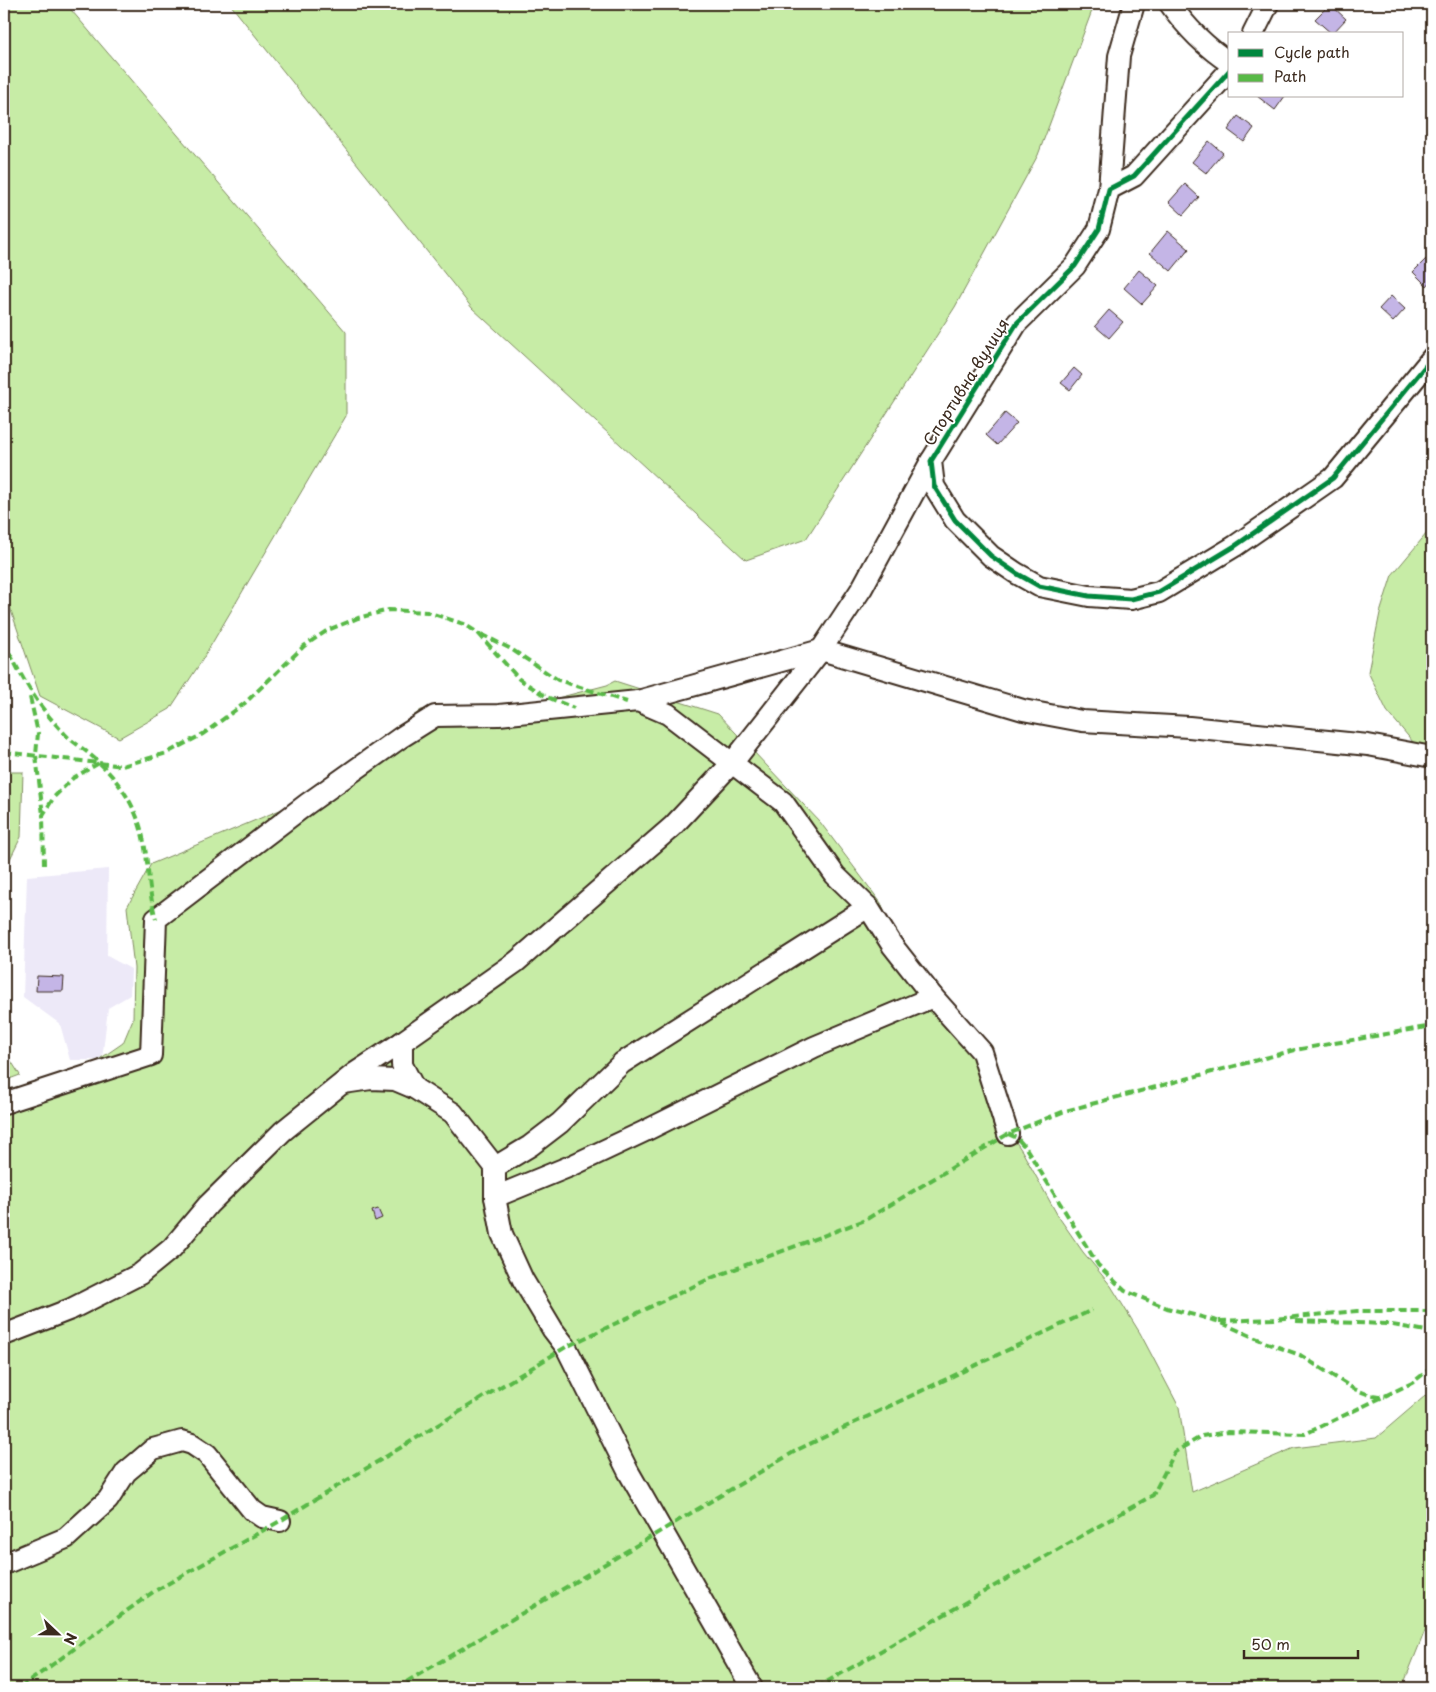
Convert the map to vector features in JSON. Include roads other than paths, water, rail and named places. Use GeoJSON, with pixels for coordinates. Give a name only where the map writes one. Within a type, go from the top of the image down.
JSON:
{"type":"FeatureCollection","features":[{"type":"Feature","properties":{"kind":"street","name":"Спортивна вулиця"},"geometry":{"type":"LineString","coordinates":[[1134,4],[1119,56],[1108,189],[1099,229],[1075,266],[1017,323],[931,461],[934,486],[955,520],[991,556],[1039,586],[1089,596],[1131,599],[1159,592],[1236,546],[1333,478],[1432,358]]}},
{"type":"Feature","properties":{"kind":"street"},"geometry":{"type":"LineString","coordinates":[[1170,4],[1192,31],[1228,62]]}},
{"type":"Feature","properties":{"kind":"street"},"geometry":{"type":"LineString","coordinates":[[1254,32],[1268,4]]}},
{"type":"Feature","properties":{"kind":"street"},"geometry":{"type":"LineString","coordinates":[[1108,189],[1134,176],[1228,72]]}},
{"type":"Feature","properties":{"kind":"street"},"geometry":{"type":"LineString","coordinates":[[4,1335],[71,1309],[140,1274],[172,1248],[208,1205],[283,1131],[342,1083],[516,962],[673,826],[733,762],[821,650],[862,588],[931,461]]}},
{"type":"Feature","properties":{"kind":"street"},"geometry":{"type":"LineString","coordinates":[[4,1104],[151,1055],[156,919],[307,804],[400,738],[435,716],[499,716],[638,701],[821,650],[1023,710],[1082,721],[1189,727],[1349,743],[1432,757]]}},
{"type":"Feature","properties":{"kind":"street"},"geometry":{"type":"LineString","coordinates":[[638,701],[668,714],[783,802],[835,875],[868,907],[892,945],[933,997],[982,1052],[1008,1134]]}},
{"type":"Feature","properties":{"kind":"street"},"geometry":{"type":"LineString","coordinates":[[495,1167],[530,1146],[560,1123],[622,1063],[868,907]]}},
{"type":"Feature","properties":{"kind":"street"},"geometry":{"type":"LineString","coordinates":[[494,1197],[573,1165],[814,1047],[933,997]]}},
{"type":"Feature","properties":{"kind":"street"},"geometry":{"type":"LineString","coordinates":[[402,1042],[402,1065],[414,1088]]}},
{"type":"Feature","properties":{"kind":"street"},"geometry":{"type":"LineString","coordinates":[[342,1083],[371,1078],[395,1080],[414,1088],[453,1113],[495,1167],[494,1197],[502,1234],[523,1280],[553,1330],[566,1347],[628,1471],[752,1688]]}},
{"type":"Feature","properties":{"kind":"street"},"geometry":{"type":"LineString","coordinates":[[4,1564],[66,1538],[108,1500],[126,1472],[153,1449],[182,1441],[207,1454],[252,1510],[262,1517],[280,1521]]}}]}
